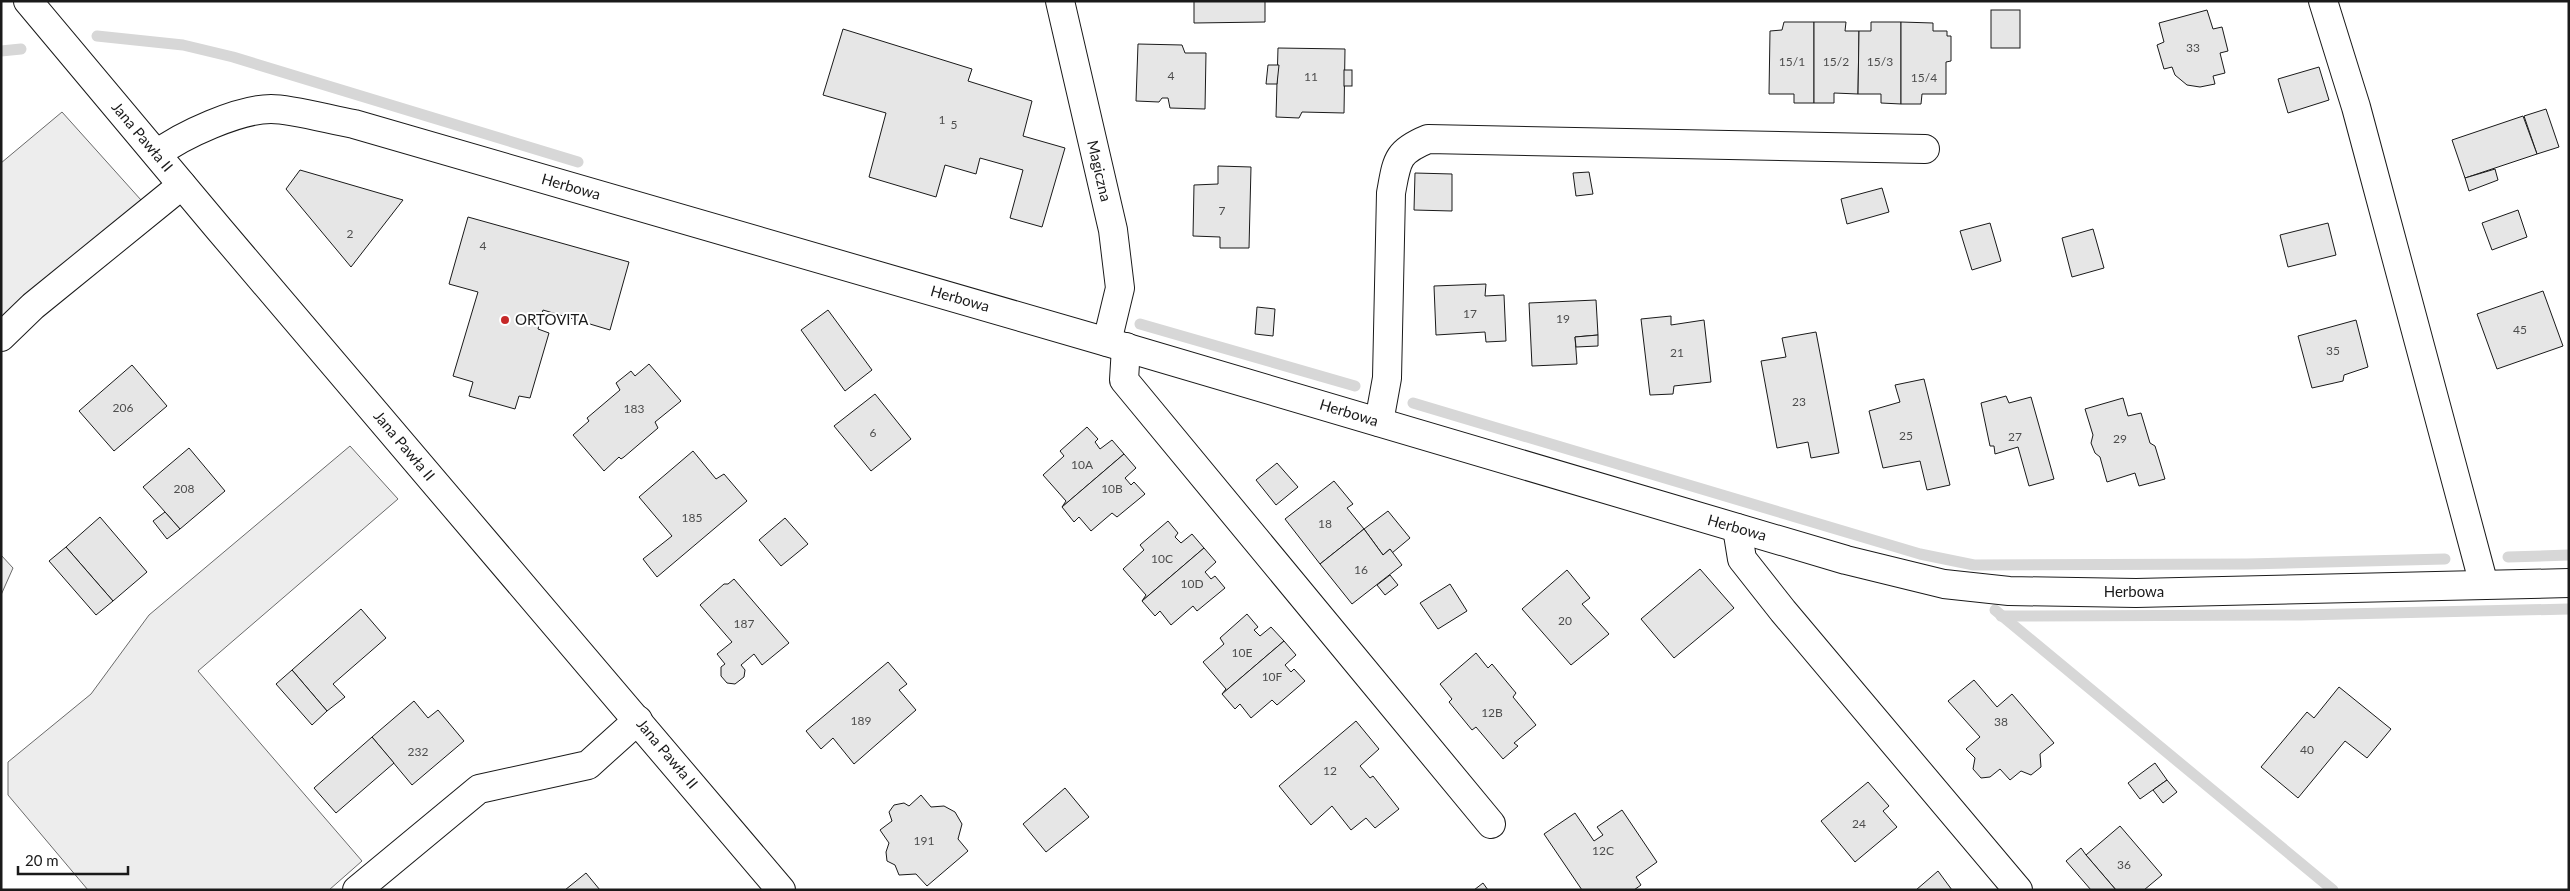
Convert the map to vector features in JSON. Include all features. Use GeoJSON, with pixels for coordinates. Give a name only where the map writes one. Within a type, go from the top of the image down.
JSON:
{"type":"FeatureCollection","features":[{"type":"Feature","properties":{"kind":"street","name":"Jana Pawła II"},"geometry":{"type":"LineString","coordinates":[[28,1],[781,890]]}},
{"type":"Feature","properties":{"kind":"street","name":"Magiczna"},"geometry":{"type":"LineString","coordinates":[[1060,1],[1113,230],[1120,288],[1117,344],[1124,380],[1491,824]]}},
{"type":"Feature","properties":{"kind":"street"},"geometry":{"type":"LineString","coordinates":[[2323,1],[2356,107],[2484,585]]}},
{"type":"Feature","properties":{"kind":"street","name":"Herbowa"},"geometry":{"type":"LineString","coordinates":[[157,154],[171,143],[229,118],[270,109],[354,124],[1117,344],[1846,560],[1944,584],[2009,591],[2136,593],[2569,583]]}},
{"type":"Feature","properties":{"kind":"street"},"geometry":{"type":"LineString","coordinates":[[1379,422],[1387,378],[1391,193],[1396,166],[1408,148],[1428,139],[1925,149]]}},
{"type":"Feature","properties":{"kind":"street"},"geometry":{"type":"LineString","coordinates":[[1,337],[33,306],[182,185]]}},
{"type":"Feature","properties":{"kind":"street"},"geometry":{"type":"LineString","coordinates":[[1737,528],[1742,559],[1777,604],[2018,890]]}},
{"type":"Feature","properties":{"kind":"street"},"geometry":{"type":"LineString","coordinates":[[357,890],[479,789],[588,765],[638,720]]}},
{"type":"Feature","properties":{"kind":"shaded area"},"geometry":{"type":"Polygon","coordinates":[[[62,112],[141,200],[1,319],[1,163],[62,112]]]}},
{"type":"Feature","properties":{"kind":"shaded area"},"geometry":{"type":"Polygon","coordinates":[[[350,446],[398,499],[198,671],[362,861],[329,890],[88,890],[8,795],[8,762],[91,694],[149,615],[350,446]]]}},
{"type":"Feature","properties":{"kind":"shaded area"},"geometry":{"type":"Polygon","coordinates":[[[1,555],[13,568],[1,595],[1,555]]]}},
{"type":"Feature","properties":{"kind":"building"},"geometry":{"type":"Polygon","coordinates":[[[1194,1],[1265,1],[1265,22],[1194,23],[1194,1]]]}},
{"type":"Feature","properties":{"kind":"building"},"geometry":{"type":"Polygon","coordinates":[[[1991,10],[2020,10],[2020,48],[1991,48],[1991,10]]]}},
{"type":"Feature","properties":{"kind":"building"},"geometry":{"type":"Polygon","coordinates":[[[2207,10],[2213,29],[2222,27],[2228,51],[2220,53],[2225,73],[2213,76],[2215,84],[2200,87],[2187,85],[2175,75],[2172,67],[2164,69],[2157,45],[2164,42],[2159,23],[2207,10]]]}},
{"type":"Feature","properties":{"kind":"building"},"geometry":{"type":"Polygon","coordinates":[[[1784,22],[1814,22],[1814,103],[1794,103],[1794,94],[1769,94],[1770,31],[1782,30],[1784,22]]]}},
{"type":"Feature","properties":{"kind":"building"},"geometry":{"type":"Polygon","coordinates":[[[1814,22],[1846,22],[1845,31],[1859,31],[1858,94],[1834,93],[1834,103],[1814,103],[1814,22]]]}},
{"type":"Feature","properties":{"kind":"building"},"geometry":{"type":"Polygon","coordinates":[[[1871,22],[1901,22],[1901,104],[1881,103],[1881,94],[1858,94],[1859,31],[1871,31],[1871,22]]]}},
{"type":"Feature","properties":{"kind":"building"},"geometry":{"type":"Polygon","coordinates":[[[1901,22],[1933,23],[1933,31],[1947,31],[1947,36],[1951,36],[1951,61],[1946,62],[1946,94],[1922,94],[1921,104],[1901,104],[1901,22]]]}},
{"type":"Feature","properties":{"kind":"building"},"geometry":{"type":"Polygon","coordinates":[[[843,29],[972,69],[968,81],[1032,101],[1023,136],[1065,148],[1042,227],[1010,218],[1023,170],[980,158],[976,174],[945,165],[936,197],[869,177],[886,113],[823,95],[843,29]]]}},
{"type":"Feature","properties":{"kind":"building"},"geometry":{"type":"Polygon","coordinates":[[[1138,44],[1182,45],[1185,53],[1206,53],[1205,109],[1170,108],[1168,98],[1162,98],[1159,102],[1136,101],[1138,44]]]}},
{"type":"Feature","properties":{"kind":"building"},"geometry":{"type":"Polygon","coordinates":[[[1278,48],[1345,49],[1344,113],[1302,112],[1299,118],[1276,117],[1278,48]]]}},
{"type":"Feature","properties":{"kind":"building"},"geometry":{"type":"Polygon","coordinates":[[[1268,65],[1279,65],[1277,84],[1266,84],[1268,65]]]}},
{"type":"Feature","properties":{"kind":"building"},"geometry":{"type":"Polygon","coordinates":[[[2319,67],[2329,100],[2288,113],[2278,79],[2319,67]]]}},
{"type":"Feature","properties":{"kind":"building"},"geometry":{"type":"Polygon","coordinates":[[[1344,70],[1352,70],[1352,86],[1344,86],[1344,70]]]}},
{"type":"Feature","properties":{"kind":"building"},"geometry":{"type":"Polygon","coordinates":[[[2546,109],[2559,147],[2537,154],[2524,116],[2546,109]]]}},
{"type":"Feature","properties":{"kind":"building"},"geometry":{"type":"Polygon","coordinates":[[[2523,116],[2537,154],[2465,178],[2452,140],[2523,116]]]}},
{"type":"Feature","properties":{"kind":"building"},"geometry":{"type":"Polygon","coordinates":[[[1218,166],[1251,167],[1249,248],[1220,248],[1220,237],[1193,236],[1194,185],[1218,184],[1218,166]]]}},
{"type":"Feature","properties":{"kind":"building"},"geometry":{"type":"Polygon","coordinates":[[[2495,169],[2498,180],[2469,191],[2465,178],[2495,169]]]}},
{"type":"Feature","properties":{"kind":"building"},"geometry":{"type":"Polygon","coordinates":[[[300,170],[403,200],[351,267],[286,189],[300,170]]]}},
{"type":"Feature","properties":{"kind":"building"},"geometry":{"type":"Polygon","coordinates":[[[1589,172],[1593,194],[1576,196],[1573,173],[1589,172]]]}},
{"type":"Feature","properties":{"kind":"building"},"geometry":{"type":"Polygon","coordinates":[[[1415,173],[1452,174],[1452,211],[1414,210],[1415,173]]]}},
{"type":"Feature","properties":{"kind":"building"},"geometry":{"type":"Polygon","coordinates":[[[1882,188],[1889,212],[1847,224],[1841,199],[1882,188]]]}},
{"type":"Feature","properties":{"kind":"building"},"geometry":{"type":"Polygon","coordinates":[[[2518,210],[2527,237],[2492,250],[2482,223],[2518,210]]]}},
{"type":"Feature","properties":{"kind":"building","name":"ORTOVITA"},"geometry":{"type":"Polygon","coordinates":[[[468,217],[629,262],[610,330],[543,310],[538,329],[549,333],[530,398],[519,396],[515,409],[469,396],[473,382],[453,376],[478,292],[449,284],[468,217]]]}},
{"type":"Feature","properties":{"kind":"building"},"geometry":{"type":"Polygon","coordinates":[[[1990,223],[2001,261],[1972,270],[1960,231],[1990,223]]]}},
{"type":"Feature","properties":{"kind":"building"},"geometry":{"type":"Polygon","coordinates":[[[2328,223],[2336,255],[2288,267],[2280,235],[2328,223]]]}},
{"type":"Feature","properties":{"kind":"building"},"geometry":{"type":"Polygon","coordinates":[[[2093,229],[2104,268],[2072,277],[2062,238],[2093,229]]]}},
{"type":"Feature","properties":{"kind":"building"},"geometry":{"type":"Polygon","coordinates":[[[1486,284],[1485,296],[1504,295],[1506,341],[1486,342],[1485,332],[1436,335],[1434,286],[1486,284]]]}},
{"type":"Feature","properties":{"kind":"building"},"geometry":{"type":"Polygon","coordinates":[[[2543,291],[2563,346],[2497,369],[2477,314],[2543,291]]]}},
{"type":"Feature","properties":{"kind":"building"},"geometry":{"type":"Polygon","coordinates":[[[1596,300],[1598,335],[1575,337],[1577,364],[1532,366],[1529,303],[1596,300]]]}},
{"type":"Feature","properties":{"kind":"building"},"geometry":{"type":"Polygon","coordinates":[[[1257,307],[1275,309],[1273,336],[1255,334],[1257,307]]]}},
{"type":"Feature","properties":{"kind":"building"},"geometry":{"type":"Polygon","coordinates":[[[828,310],[872,370],[845,391],[801,330],[828,310]]]}},
{"type":"Feature","properties":{"kind":"building"},"geometry":{"type":"Polygon","coordinates":[[[1671,316],[1671,325],[1704,320],[1711,382],[1674,386],[1673,394],[1650,395],[1641,319],[1671,316]]]}},
{"type":"Feature","properties":{"kind":"building"},"geometry":{"type":"Polygon","coordinates":[[[2356,320],[2368,367],[2344,375],[2343,381],[2312,388],[2298,336],[2356,320]]]}},
{"type":"Feature","properties":{"kind":"building"},"geometry":{"type":"Polygon","coordinates":[[[1816,332],[1839,453],[1811,458],[1808,442],[1777,448],[1761,361],[1786,357],[1782,338],[1816,332]]]}},
{"type":"Feature","properties":{"kind":"building"},"geometry":{"type":"Polygon","coordinates":[[[1598,335],[1598,346],[1576,347],[1575,337],[1598,335]]]}},
{"type":"Feature","properties":{"kind":"building"},"geometry":{"type":"Polygon","coordinates":[[[649,364],[681,401],[655,422],[658,428],[624,457],[621,459],[619,457],[604,471],[573,435],[589,421],[587,418],[620,390],[616,383],[631,371],[635,376],[649,364]]]}},
{"type":"Feature","properties":{"kind":"building"},"geometry":{"type":"Polygon","coordinates":[[[132,365],[167,406],[114,451],[79,411],[132,365]]]}},
{"type":"Feature","properties":{"kind":"building"},"geometry":{"type":"Polygon","coordinates":[[[1924,379],[1950,485],[1927,490],[1920,461],[1883,468],[1869,411],[1900,402],[1895,385],[1924,379]]]}},
{"type":"Feature","properties":{"kind":"building"},"geometry":{"type":"Polygon","coordinates":[[[875,394],[911,439],[871,471],[834,426],[875,394]]]}},
{"type":"Feature","properties":{"kind":"building"},"geometry":{"type":"Polygon","coordinates":[[[2006,396],[2009,403],[2031,397],[2054,479],[2029,486],[2018,447],[1995,454],[1994,446],[1990,446],[1981,403],[2006,396]]]}},
{"type":"Feature","properties":{"kind":"building"},"geometry":{"type":"Polygon","coordinates":[[[2123,398],[2128,416],[2141,413],[2150,443],[2155,446],[2165,479],[2139,486],[2135,473],[2107,482],[2100,457],[2095,453],[2091,443],[2093,435],[2085,409],[2123,398]]]}},
{"type":"Feature","properties":{"kind":"building"},"geometry":{"type":"Polygon","coordinates":[[[1087,427],[1098,439],[1095,442],[1100,449],[1112,440],[1124,454],[1062,507],[1066,501],[1043,475],[1064,456],[1060,451],[1087,427]]]}},
{"type":"Feature","properties":{"kind":"building"},"geometry":{"type":"Polygon","coordinates":[[[189,448],[225,491],[180,529],[143,487],[189,448]]]}},
{"type":"Feature","properties":{"kind":"building"},"geometry":{"type":"Polygon","coordinates":[[[693,451],[716,479],[724,474],[747,501],[657,577],[643,559],[672,536],[639,497],[693,451]]]}},
{"type":"Feature","properties":{"kind":"building"},"geometry":{"type":"Polygon","coordinates":[[[1124,454],[1136,468],[1125,478],[1131,485],[1134,482],[1145,494],[1117,517],[1112,513],[1091,531],[1079,517],[1074,522],[1062,507],[1124,454]]]}},
{"type":"Feature","properties":{"kind":"building"},"geometry":{"type":"Polygon","coordinates":[[[1277,463],[1298,487],[1276,505],[1256,480],[1277,463]]]}},
{"type":"Feature","properties":{"kind":"building"},"geometry":{"type":"Polygon","coordinates":[[[1334,481],[1353,504],[1347,508],[1364,529],[1320,564],[1285,519],[1334,481]]]}},
{"type":"Feature","properties":{"kind":"building"},"geometry":{"type":"Polygon","coordinates":[[[1388,511],[1410,538],[1392,553],[1390,549],[1383,555],[1364,529],[1388,511]]]}},
{"type":"Feature","properties":{"kind":"building"},"geometry":{"type":"Polygon","coordinates":[[[165,512],[180,529],[167,539],[153,521],[165,512]]]}},
{"type":"Feature","properties":{"kind":"building"},"geometry":{"type":"Polygon","coordinates":[[[100,517],[147,572],[113,601],[66,547],[100,517]]]}},
{"type":"Feature","properties":{"kind":"building"},"geometry":{"type":"Polygon","coordinates":[[[785,518],[808,544],[781,566],[759,540],[785,518]]]}},
{"type":"Feature","properties":{"kind":"building"},"geometry":{"type":"Polygon","coordinates":[[[1168,521],[1178,533],[1175,537],[1181,543],[1192,534],[1204,548],[1142,601],[1146,595],[1123,569],[1144,550],[1140,545],[1168,521]]]}},
{"type":"Feature","properties":{"kind":"building"},"geometry":{"type":"Polygon","coordinates":[[[1364,529],[1383,555],[1390,549],[1402,565],[1352,604],[1320,564],[1364,529]]]}},
{"type":"Feature","properties":{"kind":"building"},"geometry":{"type":"Polygon","coordinates":[[[66,547],[113,601],[96,615],[49,561],[66,547]]]}},
{"type":"Feature","properties":{"kind":"building"},"geometry":{"type":"Polygon","coordinates":[[[1204,548],[1216,562],[1205,572],[1211,579],[1215,576],[1225,588],[1197,611],[1193,606],[1171,625],[1160,611],[1155,616],[1142,601],[1204,548]]]}},
{"type":"Feature","properties":{"kind":"building"},"geometry":{"type":"Polygon","coordinates":[[[1700,569],[1734,608],[1674,658],[1641,619],[1700,569]]]}},
{"type":"Feature","properties":{"kind":"building"},"geometry":{"type":"Polygon","coordinates":[[[1567,570],[1590,598],[1582,604],[1609,634],[1571,665],[1522,609],[1567,570]]]}},
{"type":"Feature","properties":{"kind":"building"},"geometry":{"type":"Polygon","coordinates":[[[1390,575],[1398,585],[1385,595],[1377,585],[1390,575]]]}},
{"type":"Feature","properties":{"kind":"building"},"geometry":{"type":"Polygon","coordinates":[[[734,579],[789,643],[762,665],[754,654],[741,665],[745,670],[744,677],[735,684],[727,683],[721,676],[721,667],[725,664],[717,654],[732,642],[700,605],[724,584],[728,584],[734,579]]]}},
{"type":"Feature","properties":{"kind":"building"},"geometry":{"type":"Polygon","coordinates":[[[1450,584],[1467,611],[1438,629],[1420,603],[1450,584]]]}},
{"type":"Feature","properties":{"kind":"building"},"geometry":{"type":"Polygon","coordinates":[[[361,609],[386,638],[333,684],[345,697],[327,711],[292,670],[361,609]]]}},
{"type":"Feature","properties":{"kind":"building"},"geometry":{"type":"Polygon","coordinates":[[[1247,614],[1258,627],[1254,630],[1260,636],[1271,627],[1284,641],[1222,694],[1226,689],[1203,662],[1224,644],[1220,638],[1247,614]]]}},
{"type":"Feature","properties":{"kind":"building"},"geometry":{"type":"Polygon","coordinates":[[[1284,641],[1296,655],[1285,665],[1291,672],[1294,669],[1305,681],[1277,705],[1272,700],[1251,718],[1240,704],[1235,709],[1222,694],[1284,641]]]}},
{"type":"Feature","properties":{"kind":"building"},"geometry":{"type":"Polygon","coordinates":[[[1476,653],[1488,668],[1492,664],[1516,693],[1513,697],[1536,725],[1514,743],[1518,746],[1503,759],[1476,727],[1472,730],[1449,702],[1452,699],[1440,684],[1476,653]]]}},
{"type":"Feature","properties":{"kind":"building"},"geometry":{"type":"Polygon","coordinates":[[[888,662],[907,684],[899,690],[916,710],[854,764],[833,738],[821,749],[806,731],[888,662]]]}},
{"type":"Feature","properties":{"kind":"building"},"geometry":{"type":"Polygon","coordinates":[[[292,670],[327,711],[312,725],[276,684],[292,670]]]}},
{"type":"Feature","properties":{"kind":"building"},"geometry":{"type":"Polygon","coordinates":[[[1974,680],[1997,707],[2012,694],[2054,743],[2040,754],[2041,767],[2031,775],[2021,771],[2010,780],[2000,769],[1990,777],[1981,778],[1973,769],[1975,758],[1966,749],[1980,737],[1948,701],[1974,680]]]}},
{"type":"Feature","properties":{"kind":"building"},"geometry":{"type":"Polygon","coordinates":[[[2339,687],[2391,729],[2367,758],[2345,741],[2298,798],[2261,767],[2307,712],[2314,718],[2339,687]]]}},
{"type":"Feature","properties":{"kind":"building"},"geometry":{"type":"Polygon","coordinates":[[[414,701],[428,718],[438,710],[464,741],[412,785],[372,737],[414,701]]]}},
{"type":"Feature","properties":{"kind":"building"},"geometry":{"type":"Polygon","coordinates":[[[1356,721],[1379,749],[1360,766],[1370,778],[1373,776],[1399,809],[1375,828],[1366,818],[1351,830],[1332,806],[1311,825],[1279,786],[1356,721]]]}},
{"type":"Feature","properties":{"kind":"building"},"geometry":{"type":"Polygon","coordinates":[[[372,737],[394,763],[336,813],[314,788],[372,737]]]}},
{"type":"Feature","properties":{"kind":"building"},"geometry":{"type":"Polygon","coordinates":[[[2155,763],[2167,780],[2140,799],[2128,783],[2155,763]]]}},
{"type":"Feature","properties":{"kind":"building"},"geometry":{"type":"Polygon","coordinates":[[[2167,780],[2177,792],[2163,803],[2153,790],[2167,780]]]}},
{"type":"Feature","properties":{"kind":"building"},"geometry":{"type":"Polygon","coordinates":[[[1868,782],[1889,806],[1883,811],[1897,827],[1855,862],[1821,821],[1868,782]]]}},
{"type":"Feature","properties":{"kind":"building"},"geometry":{"type":"Polygon","coordinates":[[[1065,788],[1089,817],[1046,852],[1023,824],[1065,788]]]}},
{"type":"Feature","properties":{"kind":"building"},"geometry":{"type":"Polygon","coordinates":[[[921,795],[931,807],[944,806],[955,812],[962,824],[958,839],[968,851],[927,886],[916,874],[899,875],[895,865],[887,861],[886,852],[889,843],[880,830],[892,821],[889,812],[894,805],[904,803],[909,806],[921,795]]]}},
{"type":"Feature","properties":{"kind":"building"},"geometry":{"type":"Polygon","coordinates":[[[1622,810],[1657,862],[1636,877],[1641,885],[1634,890],[1582,890],[1544,834],[1575,813],[1594,841],[1603,835],[1597,827],[1622,810]]]}},
{"type":"Feature","properties":{"kind":"building"},"geometry":{"type":"Polygon","coordinates":[[[2120,826],[2162,875],[2144,890],[2116,890],[2086,855],[2120,826]]]}},
{"type":"Feature","properties":{"kind":"building"},"geometry":{"type":"Polygon","coordinates":[[[2081,848],[2116,890],[2091,890],[2066,861],[2081,848]]]}},
{"type":"Feature","properties":{"kind":"building"},"geometry":{"type":"Polygon","coordinates":[[[1938,871],[1952,890],[1916,890],[1938,871]]]}},
{"type":"Feature","properties":{"kind":"building"},"geometry":{"type":"Polygon","coordinates":[[[586,873],[600,890],[565,890],[586,873]]]}},
{"type":"Feature","properties":{"kind":"building"},"geometry":{"type":"Polygon","coordinates":[[[1483,883],[1488,890],[1474,890],[1483,883]]]}},
{"type":"Feature","properties":{"kind":"waterway"},"geometry":{"type":"LineString","coordinates":[[97,36],[183,45],[233,57],[578,162]]}},
{"type":"Feature","properties":{"kind":"waterway"},"geometry":{"type":"LineString","coordinates":[[1,51],[21,49]]}},
{"type":"Feature","properties":{"kind":"waterway"},"geometry":{"type":"LineString","coordinates":[[1140,324],[1355,386]]}},
{"type":"Feature","properties":{"kind":"waterway"},"geometry":{"type":"LineString","coordinates":[[1413,403],[1920,554],[1974,565],[2247,564],[2445,559]]}},
{"type":"Feature","properties":{"kind":"waterway"},"geometry":{"type":"LineString","coordinates":[[2508,557],[2569,555]]}},
{"type":"Feature","properties":{"kind":"waterway"},"geometry":{"type":"LineString","coordinates":[[2001,616],[2301,615],[2569,609]]}},
{"type":"Feature","properties":{"kind":"waterway"},"geometry":{"type":"LineString","coordinates":[[1995,610],[2333,890]]}},
{"type":"Feature","properties":{"kind":"place","name":"ORTOVITA"},"geometry":{"type":"Point","coordinates":[505,320]}}]}
